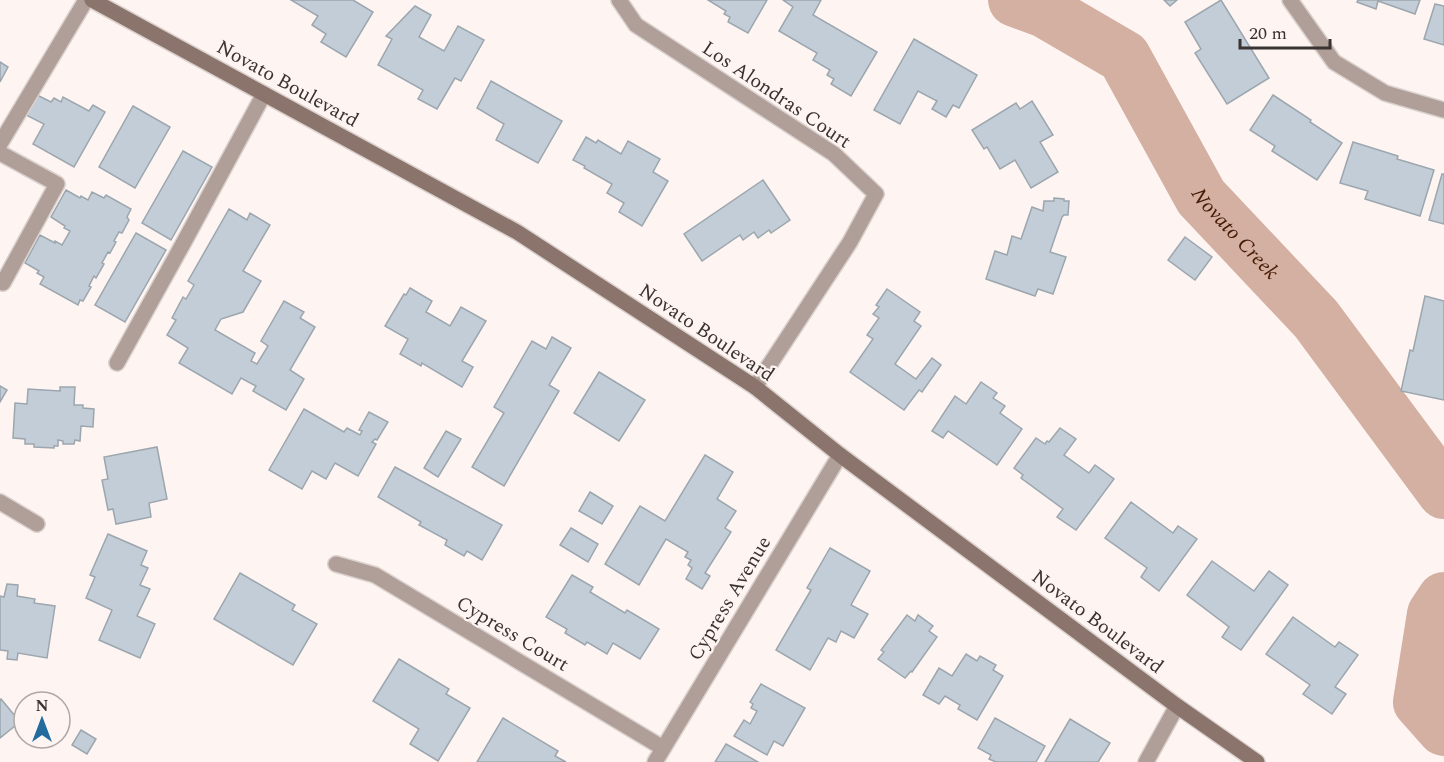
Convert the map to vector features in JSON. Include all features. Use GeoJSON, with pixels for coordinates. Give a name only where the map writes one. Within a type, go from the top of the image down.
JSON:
{"type":"FeatureCollection","features":[{"type":"Feature","properties":{"kind":"main road","name":"Novato Boulevard"},"geometry":{"type":"LineString","coordinates":[[92,0],[517,232],[755,387],[840,455],[1177,706],[1257,762]]}},
{"type":"Feature","properties":{"kind":"street"},"geometry":{"type":"LineString","coordinates":[[0,144],[86,0]]}},
{"type":"Feature","properties":{"kind":"street","name":"Los Alondras Court"},"geometry":{"type":"LineString","coordinates":[[619,0],[636,25],[834,154],[876,194],[850,242],[755,387]]}},
{"type":"Feature","properties":{"kind":"street"},"geometry":{"type":"LineString","coordinates":[[1290,0],[1334,62],[1385,93],[1444,110]]}},
{"type":"Feature","properties":{"kind":"street"},"geometry":{"type":"LineString","coordinates":[[117,363],[264,94]]}},
{"type":"Feature","properties":{"kind":"street"},"geometry":{"type":"LineString","coordinates":[[0,153],[57,184],[3,283]]}},
{"type":"Feature","properties":{"kind":"street","name":"Cypress Avenue"},"geometry":{"type":"LineString","coordinates":[[655,762],[840,455]]}},
{"type":"Feature","properties":{"kind":"street"},"geometry":{"type":"LineString","coordinates":[[0,502],[37,524]]}},
{"type":"Feature","properties":{"kind":"street","name":"Cypress Court"},"geometry":{"type":"LineString","coordinates":[[336,564],[375,575],[663,748]]}},
{"type":"Feature","properties":{"kind":"street"},"geometry":{"type":"LineString","coordinates":[[1146,762],[1177,706]]}},
{"type":"Feature","properties":{"kind":"building"},"geometry":{"type":"Polygon","coordinates":[[[291,0],[353,0],[373,12],[346,57],[321,42],[326,34],[312,25],[318,16],[291,0]]]}},
{"type":"Feature","properties":{"kind":"building"},"geometry":{"type":"Polygon","coordinates":[[[708,0],[767,0],[748,33],[728,22],[730,17],[724,14],[726,11],[708,0]]]}},
{"type":"Feature","properties":{"kind":"building"},"geometry":{"type":"Polygon","coordinates":[[[783,0],[821,0],[813,15],[877,52],[851,96],[831,84],[834,79],[827,75],[830,70],[813,60],[817,53],[779,31],[793,7],[783,0]]]}},
{"type":"Feature","properties":{"kind":"building"},"geometry":{"type":"Polygon","coordinates":[[[1164,0],[1177,0],[1170,6],[1164,0]]]}},
{"type":"Feature","properties":{"kind":"building"},"geometry":{"type":"Polygon","coordinates":[[[1221,0],[1269,78],[1227,104],[1195,53],[1201,49],[1185,22],[1221,0]]]}},
{"type":"Feature","properties":{"kind":"building"},"geometry":{"type":"Polygon","coordinates":[[[1358,0],[1420,0],[1415,14],[1378,1],[1376,9],[1357,2],[1358,0]]]}},
{"type":"Feature","properties":{"kind":"building"},"geometry":{"type":"Polygon","coordinates":[[[1435,4],[1444,6],[1444,45],[1424,39],[1435,4]]]}},
{"type":"Feature","properties":{"kind":"building"},"geometry":{"type":"Polygon","coordinates":[[[415,6],[431,15],[419,37],[444,51],[458,26],[484,40],[461,81],[455,78],[437,109],[418,99],[423,90],[378,65],[392,39],[386,36],[415,6]]]}},
{"type":"Feature","properties":{"kind":"building"},"geometry":{"type":"Polygon","coordinates":[[[914,39],[977,75],[959,108],[953,105],[946,117],[932,109],[937,101],[918,91],[900,124],[874,110],[914,39]]]}},
{"type":"Feature","properties":{"kind":"building"},"geometry":{"type":"Polygon","coordinates":[[[0,62],[8,67],[0,82],[0,62]]]}},
{"type":"Feature","properties":{"kind":"building"},"geometry":{"type":"Polygon","coordinates":[[[491,81],[562,121],[538,163],[496,140],[504,124],[477,108],[491,81]]]}},
{"type":"Feature","properties":{"kind":"building"},"geometry":{"type":"Polygon","coordinates":[[[37,95],[51,102],[54,98],[61,102],[63,97],[89,111],[93,105],[105,112],[74,167],[33,144],[44,124],[26,115],[37,95]]]}},
{"type":"Feature","properties":{"kind":"building"},"geometry":{"type":"Polygon","coordinates":[[[1273,95],[1342,143],[1317,180],[1272,151],[1275,146],[1250,130],[1273,95]]]}},
{"type":"Feature","properties":{"kind":"building"},"geometry":{"type":"Polygon","coordinates":[[[1032,101],[1053,135],[1040,142],[1058,172],[1031,188],[1015,160],[1000,169],[987,147],[984,149],[972,130],[1016,103],[1020,109],[1032,101]]]}},
{"type":"Feature","properties":{"kind":"building"},"geometry":{"type":"Polygon","coordinates":[[[133,106],[170,127],[135,188],[99,167],[133,106]]]}},
{"type":"Feature","properties":{"kind":"building"},"geometry":{"type":"Polygon","coordinates":[[[586,137],[596,143],[598,140],[621,154],[628,141],[660,159],[653,172],[668,181],[642,226],[619,212],[624,203],[607,193],[612,184],[573,160],[586,137]]]}},
{"type":"Feature","properties":{"kind":"building"},"geometry":{"type":"Polygon","coordinates":[[[1353,142],[1434,170],[1420,216],[1365,199],[1368,191],[1340,183],[1353,142]]]}},
{"type":"Feature","properties":{"kind":"building"},"geometry":{"type":"Polygon","coordinates":[[[183,151],[212,167],[171,240],[142,223],[183,151]]]}},
{"type":"Feature","properties":{"kind":"building"},"geometry":{"type":"Polygon","coordinates":[[[1442,174],[1444,174],[1444,224],[1429,220],[1442,174]]]}},
{"type":"Feature","properties":{"kind":"building"},"geometry":{"type":"Polygon","coordinates":[[[763,180],[790,220],[771,233],[769,230],[758,238],[754,232],[743,240],[740,235],[702,261],[684,234],[763,180]]]}},
{"type":"Feature","properties":{"kind":"building"},"geometry":{"type":"Polygon","coordinates":[[[66,190],[88,200],[92,192],[104,198],[106,195],[131,209],[127,217],[129,220],[122,233],[119,232],[110,253],[108,252],[102,263],[104,264],[96,278],[94,276],[83,301],[80,300],[78,305],[40,284],[44,277],[37,273],[39,271],[25,263],[40,235],[62,245],[70,231],[51,217],[66,190]]]}},
{"type":"Feature","properties":{"kind":"building"},"geometry":{"type":"Polygon","coordinates":[[[1054,198],[1069,201],[1068,215],[1062,217],[1050,252],[1066,257],[1053,294],[1038,289],[1035,296],[986,279],[995,251],[1007,255],[1012,236],[1021,239],[1032,207],[1043,211],[1044,201],[1054,201],[1054,198]]]}},
{"type":"Feature","properties":{"kind":"building"},"geometry":{"type":"Polygon","coordinates":[[[229,209],[247,220],[250,213],[270,225],[243,271],[261,281],[243,312],[221,319],[215,330],[255,353],[251,361],[257,364],[268,346],[261,341],[284,301],[304,312],[300,318],[315,327],[290,370],[304,379],[286,410],[253,391],[256,386],[241,378],[232,394],[179,363],[188,348],[167,335],[176,320],[172,318],[183,297],[186,299],[194,285],[188,281],[229,209]]]}},
{"type":"Feature","properties":{"kind":"building"},"geometry":{"type":"Polygon","coordinates":[[[136,233],[166,250],[125,322],[95,305],[136,233]]]}},
{"type":"Feature","properties":{"kind":"building"},"geometry":{"type":"Polygon","coordinates":[[[1185,237],[1212,257],[1195,280],[1168,260],[1185,237]]]}},
{"type":"Feature","properties":{"kind":"building"},"geometry":{"type":"Polygon","coordinates":[[[410,288],[432,301],[426,312],[450,326],[461,307],[486,321],[462,361],[473,367],[462,387],[422,363],[421,366],[400,354],[408,339],[385,326],[410,288]]]}},
{"type":"Feature","properties":{"kind":"building"},"geometry":{"type":"Polygon","coordinates":[[[887,289],[920,312],[914,321],[921,326],[895,364],[916,379],[932,358],[941,365],[922,392],[919,390],[904,410],[850,372],[873,339],[867,335],[879,318],[873,314],[879,307],[876,305],[887,289]]]}},
{"type":"Feature","properties":{"kind":"building"},"geometry":{"type":"Polygon","coordinates":[[[1425,296],[1444,301],[1444,400],[1401,391],[1410,350],[1413,351],[1425,296]]]}},
{"type":"Feature","properties":{"kind":"building"},"geometry":{"type":"Polygon","coordinates":[[[552,337],[571,348],[549,385],[559,391],[504,486],[472,467],[504,413],[494,407],[532,341],[546,349],[552,337]]]}},
{"type":"Feature","properties":{"kind":"building"},"geometry":{"type":"Polygon","coordinates":[[[599,372],[645,400],[619,441],[574,413],[599,372]]]}},
{"type":"Feature","properties":{"kind":"building"},"geometry":{"type":"Polygon","coordinates":[[[981,382],[997,393],[993,398],[1005,406],[1000,413],[1022,429],[997,465],[948,431],[943,438],[932,431],[955,396],[966,404],[981,382]]]}},
{"type":"Feature","properties":{"kind":"building"},"geometry":{"type":"Polygon","coordinates":[[[0,386],[7,390],[0,402],[0,386]]]}},
{"type":"Feature","properties":{"kind":"building"},"geometry":{"type":"Polygon","coordinates":[[[60,387],[75,387],[74,405],[94,409],[93,427],[81,426],[80,441],[75,440],[74,444],[63,444],[63,441],[58,440],[58,446],[54,448],[34,447],[34,444],[25,444],[25,439],[13,438],[15,403],[27,404],[28,389],[60,391],[60,387]]]}},
{"type":"Feature","properties":{"kind":"building"},"geometry":{"type":"Polygon","coordinates":[[[304,409],[344,432],[347,428],[360,435],[362,431],[359,430],[369,412],[388,422],[377,440],[372,442],[376,444],[358,476],[335,463],[326,479],[312,471],[302,489],[269,470],[304,409]]]}},
{"type":"Feature","properties":{"kind":"building"},"geometry":{"type":"Polygon","coordinates":[[[1060,428],[1076,439],[1064,455],[1089,473],[1095,465],[1114,479],[1076,530],[1057,517],[1063,509],[1021,478],[1023,475],[1014,468],[1036,438],[1045,444],[1060,428]]]}},
{"type":"Feature","properties":{"kind":"building"},"geometry":{"type":"Polygon","coordinates":[[[446,431],[461,439],[438,477],[424,468],[446,431]]]}},
{"type":"Feature","properties":{"kind":"building"},"geometry":{"type":"Polygon","coordinates":[[[157,447],[167,499],[149,503],[151,517],[116,524],[113,509],[108,510],[102,480],[108,479],[104,457],[157,447]]]}},
{"type":"Feature","properties":{"kind":"building"},"geometry":{"type":"Polygon","coordinates":[[[705,455],[733,472],[717,499],[736,511],[725,528],[731,532],[705,573],[710,576],[702,589],[686,579],[692,568],[688,565],[691,560],[685,557],[688,552],[666,539],[639,585],[605,564],[640,506],[665,521],[705,455]]]}},
{"type":"Feature","properties":{"kind":"building"},"geometry":{"type":"Polygon","coordinates":[[[395,467],[502,525],[482,560],[467,551],[464,556],[445,545],[447,540],[419,525],[421,522],[378,497],[395,467]]]}},
{"type":"Feature","properties":{"kind":"building"},"geometry":{"type":"Polygon","coordinates":[[[590,492],[613,506],[602,524],[579,511],[590,492]]]}},
{"type":"Feature","properties":{"kind":"building"},"geometry":{"type":"Polygon","coordinates":[[[1131,502],[1173,533],[1178,526],[1197,539],[1159,591],[1141,577],[1147,568],[1105,538],[1131,502]]]}},
{"type":"Feature","properties":{"kind":"building"},"geometry":{"type":"Polygon","coordinates":[[[571,528],[598,544],[588,562],[560,545],[571,528]]]}},
{"type":"Feature","properties":{"kind":"building"},"geometry":{"type":"Polygon","coordinates":[[[108,534],[147,551],[141,565],[148,568],[140,585],[150,589],[137,616],[155,624],[140,658],[99,640],[112,610],[86,598],[95,577],[90,575],[108,534]]]}},
{"type":"Feature","properties":{"kind":"building"},"geometry":{"type":"Polygon","coordinates":[[[830,548],[870,571],[851,605],[868,614],[854,638],[841,631],[836,642],[828,638],[810,670],[776,650],[811,590],[807,588],[830,548]]]}},
{"type":"Feature","properties":{"kind":"building"},"geometry":{"type":"Polygon","coordinates":[[[1212,561],[1254,591],[1269,571],[1288,585],[1241,650],[1222,637],[1229,627],[1187,595],[1212,561]]]}},
{"type":"Feature","properties":{"kind":"building"},"geometry":{"type":"Polygon","coordinates":[[[240,573],[295,605],[292,610],[317,624],[293,665],[214,619],[240,573]]]}},
{"type":"Feature","properties":{"kind":"building"},"geometry":{"type":"Polygon","coordinates":[[[572,575],[593,587],[590,592],[625,613],[627,610],[659,629],[640,659],[613,643],[607,654],[587,642],[585,645],[565,633],[567,629],[546,617],[572,575]]]}},
{"type":"Feature","properties":{"kind":"building"},"geometry":{"type":"Polygon","coordinates":[[[7,584],[18,585],[17,596],[35,599],[34,603],[55,606],[47,658],[18,653],[17,660],[7,659],[8,651],[0,650],[0,596],[4,597],[7,584]]]}},
{"type":"Feature","properties":{"kind":"building"},"geometry":{"type":"Polygon","coordinates":[[[907,615],[915,621],[918,615],[933,626],[929,631],[937,637],[912,672],[905,678],[878,659],[884,652],[881,650],[907,615]]]}},
{"type":"Feature","properties":{"kind":"building"},"geometry":{"type":"Polygon","coordinates":[[[1293,617],[1335,647],[1339,642],[1358,655],[1335,687],[1346,694],[1332,714],[1303,694],[1310,685],[1266,654],[1293,617]]]}},
{"type":"Feature","properties":{"kind":"building"},"geometry":{"type":"Polygon","coordinates":[[[966,654],[977,661],[980,656],[996,665],[993,670],[1003,676],[977,720],[958,709],[960,705],[945,696],[939,704],[923,695],[939,668],[952,676],[966,654]]]}},
{"type":"Feature","properties":{"kind":"building"},"geometry":{"type":"Polygon","coordinates":[[[399,659],[449,689],[446,694],[470,708],[438,761],[410,744],[419,729],[373,701],[399,659]]]}},
{"type":"Feature","properties":{"kind":"building"},"geometry":{"type":"Polygon","coordinates":[[[761,684],[805,708],[783,746],[774,741],[767,755],[734,736],[744,720],[750,724],[757,711],[751,708],[753,704],[750,702],[761,684]]]}},
{"type":"Feature","properties":{"kind":"building"},"geometry":{"type":"Polygon","coordinates":[[[1,699],[12,712],[12,728],[0,738],[1,699]]]}},
{"type":"Feature","properties":{"kind":"building"},"geometry":{"type":"Polygon","coordinates":[[[503,718],[558,751],[555,756],[566,762],[477,762],[503,718]]]}},
{"type":"Feature","properties":{"kind":"building"},"geometry":{"type":"Polygon","coordinates":[[[995,718],[1045,746],[1036,762],[996,762],[989,759],[991,755],[978,748],[995,718]]]}},
{"type":"Feature","properties":{"kind":"building"},"geometry":{"type":"Polygon","coordinates":[[[1070,719],[1110,743],[1098,762],[1045,762],[1070,719]]]}},
{"type":"Feature","properties":{"kind":"building"},"geometry":{"type":"Polygon","coordinates":[[[81,730],[96,739],[87,754],[72,745],[81,730]]]}},
{"type":"Feature","properties":{"kind":"building"},"geometry":{"type":"Polygon","coordinates":[[[726,744],[758,762],[715,762],[726,744]]]}},
{"type":"Feature","properties":{"kind":"waterway","name":"Novato Creek"},"geometry":{"type":"LineString","coordinates":[[1015,0],[1045,11],[1124,57],[1201,197],[1316,319],[1444,492]]}},
{"type":"Feature","properties":{"kind":"waterway","name":"Novato Creek"},"geometry":{"type":"LineString","coordinates":[[1444,599],[1434,614],[1420,702],[1444,729]]}}]}
